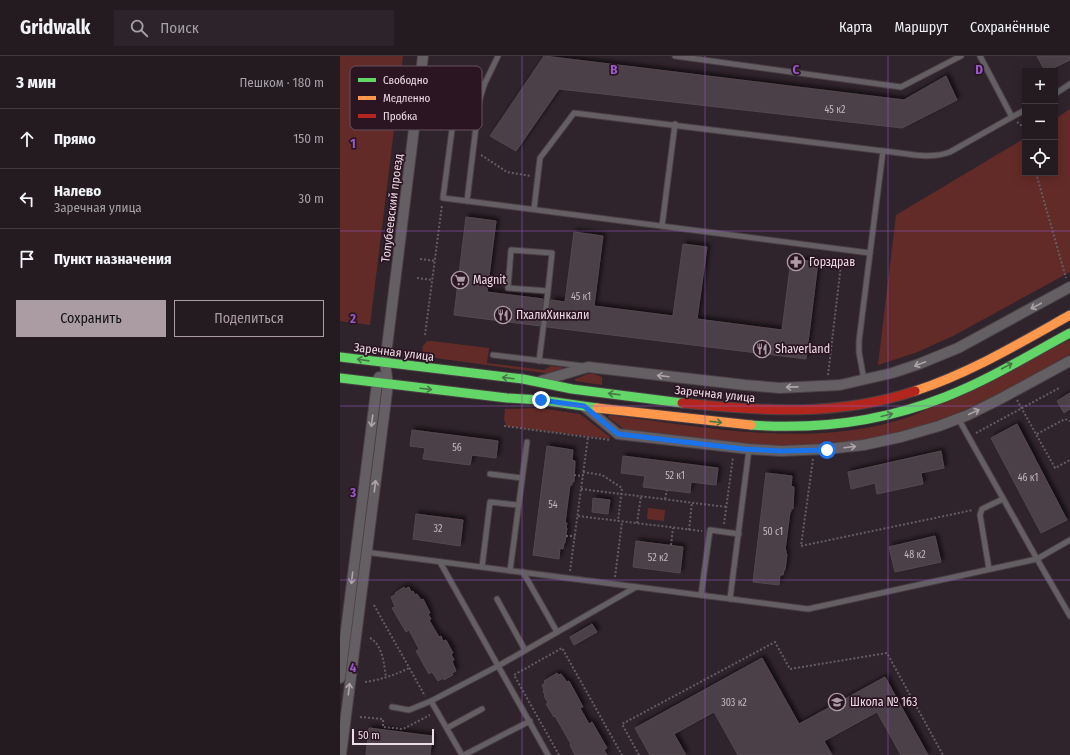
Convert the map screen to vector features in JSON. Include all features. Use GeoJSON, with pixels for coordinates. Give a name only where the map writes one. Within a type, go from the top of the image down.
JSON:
{"type":"FeatureCollection","features":[{"type":"Feature","properties":{"kind":"street","name":"Толубеевский проезд"},"geometry":{"type":"LineString","coordinates":[[423,66],[424,56]]}},
{"type":"Feature","properties":{"kind":"street","name":"Толубеевский проезд"},"geometry":{"type":"LineString","coordinates":[[341,755],[388,384],[385,363],[414,130]]}},
{"type":"Feature","properties":{"kind":"street"},"geometry":{"type":"LineString","coordinates":[[539,382],[588,367],[780,388],[834,385],[864,380],[919,364],[958,348],[1068,283]]}},
{"type":"Feature","properties":{"kind":"street","name":"Заречная улица"},"geometry":{"type":"LineString","coordinates":[[340,357],[539,382],[572,389],[744,410],[784,412],[814,411],[843,408],[901,396],[952,377],[982,364],[1070,315]]}},
{"type":"Feature","properties":{"kind":"street"},"geometry":{"type":"LineString","coordinates":[[340,378],[507,398],[541,400],[744,425],[816,426],[846,422],[905,410],[959,390],[1070,333]]}},
{"type":"Feature","properties":{"kind":"street"},"geometry":{"type":"LineString","coordinates":[[584,406],[618,434],[750,449],[781,451],[827,450],[864,445],[901,437],[958,418],[1000,400],[1070,361]]}},
{"type":"Feature","properties":{"kind":"street","name":"Толубеевский проезд"},"geometry":{"type":"LineString","coordinates":[[340,678],[377,382],[385,363]]}},
{"type":"Feature","properties":{"kind":"lane"},"geometry":{"type":"LineString","coordinates":[[482,92],[498,56]]}},
{"type":"Feature","properties":{"kind":"lane"},"geometry":{"type":"LineString","coordinates":[[675,56],[901,87],[961,56]]}},
{"type":"Feature","properties":{"kind":"lane"},"geometry":{"type":"LineString","coordinates":[[980,56],[1012,117]]}},
{"type":"Feature","properties":{"kind":"lane"},"geometry":{"type":"LineString","coordinates":[[1058,92],[1070,84]]}},
{"type":"Feature","properties":{"kind":"lane"},"geometry":{"type":"LineString","coordinates":[[534,209],[540,158],[574,113],[931,156],[950,152],[1022,112]]}},
{"type":"Feature","properties":{"kind":"lane"},"geometry":{"type":"LineString","coordinates":[[662,226],[675,124]]}},
{"type":"Feature","properties":{"kind":"lane"},"geometry":{"type":"LineString","coordinates":[[452,130],[443,198],[870,253]]}},
{"type":"Feature","properties":{"kind":"lane"},"geometry":{"type":"LineString","coordinates":[[467,201],[476,130]]}},
{"type":"Feature","properties":{"kind":"lane"},"geometry":{"type":"LineString","coordinates":[[864,380],[859,352],[859,341],[883,151]]}},
{"type":"Feature","properties":{"kind":"lane"},"geometry":{"type":"LineString","coordinates":[[539,361],[548,291],[552,253],[510,250],[508,288],[548,291]]}},
{"type":"Feature","properties":{"kind":"lane"},"geometry":{"type":"LineString","coordinates":[[493,355],[588,367]]}},
{"type":"Feature","properties":{"kind":"lane"},"geometry":{"type":"LineString","coordinates":[[958,418],[1070,616]]}},
{"type":"Feature","properties":{"kind":"lane"},"geometry":{"type":"LineString","coordinates":[[510,571],[527,442]]}},
{"type":"Feature","properties":{"kind":"lane"},"geometry":{"type":"LineString","coordinates":[[730,599],[750,449]]}},
{"type":"Feature","properties":{"kind":"lane"},"geometry":{"type":"LineString","coordinates":[[490,474],[522,478]]}},
{"type":"Feature","properties":{"kind":"lane"},"geometry":{"type":"LineString","coordinates":[[989,570],[980,515],[982,509],[1003,499]]}},
{"type":"Feature","properties":{"kind":"lane"},"geometry":{"type":"LineString","coordinates":[[482,567],[490,502],[518,505]]}},
{"type":"Feature","properties":{"kind":"lane"},"geometry":{"type":"LineString","coordinates":[[702,596],[710,530],[738,534]]}},
{"type":"Feature","properties":{"kind":"lane"},"geometry":{"type":"LineString","coordinates":[[356,551],[808,609],[1037,559],[1070,540]]}},
{"type":"Feature","properties":{"kind":"lane"},"geometry":{"type":"LineString","coordinates":[[440,562],[548,755]]}},
{"type":"Feature","properties":{"kind":"lane"},"geometry":{"type":"LineString","coordinates":[[523,572],[557,632]]}},
{"type":"Feature","properties":{"kind":"lane"},"geometry":{"type":"LineString","coordinates":[[392,708],[409,710],[431,701],[498,666],[636,587]]}},
{"type":"Feature","properties":{"kind":"lane"},"geometry":{"type":"LineString","coordinates":[[497,599],[525,650]]}},
{"type":"Feature","properties":{"kind":"lane"},"geometry":{"type":"LineString","coordinates":[[431,701],[464,755],[530,721]]}},
{"type":"Feature","properties":{"kind":"lane"},"geometry":{"type":"LineString","coordinates":[[447,728],[482,709]]}},
{"type":"Feature","properties":{"kind":"path"},"geometry":{"type":"LineString","coordinates":[[1012,117],[1022,126]]}},
{"type":"Feature","properties":{"kind":"path"},"geometry":{"type":"LineString","coordinates":[[473,150],[506,172],[538,177]]}},
{"type":"Feature","properties":{"kind":"path"},"geometry":{"type":"LineString","coordinates":[[1037,176],[1068,283]]}},
{"type":"Feature","properties":{"kind":"path"},"geometry":{"type":"LineString","coordinates":[[425,335],[443,198]]}},
{"type":"Feature","properties":{"kind":"path"},"geometry":{"type":"LineString","coordinates":[[828,377],[843,249]]}},
{"type":"Feature","properties":{"kind":"path"},"geometry":{"type":"LineString","coordinates":[[420,259],[435,261]]}},
{"type":"Feature","properties":{"kind":"path"},"geometry":{"type":"LineString","coordinates":[[417,278],[432,280]]}},
{"type":"Feature","properties":{"kind":"path"},"geometry":{"type":"LineString","coordinates":[[969,437],[1059,388]]}},
{"type":"Feature","properties":{"kind":"path"},"geometry":{"type":"LineString","coordinates":[[1016,397],[1056,468],[1070,460]]}},
{"type":"Feature","properties":{"kind":"path"},"geometry":{"type":"LineString","coordinates":[[1036,434],[1065,419],[1070,420]]}},
{"type":"Feature","properties":{"kind":"path"},"geometry":{"type":"LineString","coordinates":[[572,560],[588,438]]}},
{"type":"Feature","properties":{"kind":"path"},"geometry":{"type":"LineString","coordinates":[[723,532],[733,455]]}},
{"type":"Feature","properties":{"kind":"path"},"geometry":{"type":"LineString","coordinates":[[813,456],[801,546],[982,509]]}},
{"type":"Feature","properties":{"kind":"path"},"geometry":{"type":"LineString","coordinates":[[584,472],[602,475],[622,488],[618,521]]}},
{"type":"Feature","properties":{"kind":"path"},"geometry":{"type":"LineString","coordinates":[[574,475],[583,476]]}},
{"type":"Feature","properties":{"kind":"path"},"geometry":{"type":"LineString","coordinates":[[581,488],[726,507]]}},
{"type":"Feature","properties":{"kind":"path"},"geometry":{"type":"LineString","coordinates":[[665,499],[667,490]]}},
{"type":"Feature","properties":{"kind":"path"},"geometry":{"type":"LineString","coordinates":[[637,523],[641,496]]}},
{"type":"Feature","properties":{"kind":"path"},"geometry":{"type":"LineString","coordinates":[[689,530],[692,502]]}},
{"type":"Feature","properties":{"kind":"path"},"geometry":{"type":"LineString","coordinates":[[578,516],[699,531]]}},
{"type":"Feature","properties":{"kind":"path"},"geometry":{"type":"LineString","coordinates":[[614,584],[622,521]]}},
{"type":"Feature","properties":{"kind":"path"},"geometry":{"type":"LineString","coordinates":[[671,545],[673,528]]}},
{"type":"Feature","properties":{"kind":"path"},"geometry":{"type":"LineString","coordinates":[[566,536],[575,536]]}},
{"type":"Feature","properties":{"kind":"path"},"geometry":{"type":"LineString","coordinates":[[374,605],[426,698],[431,701]]}},
{"type":"Feature","properties":{"kind":"path"},"geometry":{"type":"LineString","coordinates":[[370,638],[374,640],[380,650],[386,677]]}},
{"type":"Feature","properties":{"kind":"path"},"geometry":{"type":"LineString","coordinates":[[639,755],[622,724],[775,642],[790,669],[887,653],[943,755]]}},
{"type":"Feature","properties":{"kind":"path"},"geometry":{"type":"LineString","coordinates":[[560,755],[514,675],[562,648],[622,755]]}},
{"type":"Feature","properties":{"kind":"path"},"geometry":{"type":"LineString","coordinates":[[365,682],[374,681],[399,673],[409,668]]}},
{"type":"Feature","properties":{"kind":"path"},"geometry":{"type":"LineString","coordinates":[[360,717],[383,719],[382,727],[403,729],[432,714]]}},
{"type":"Feature","properties":{"kind":"shaded area"},"geometry":{"type":"Polygon","coordinates":[[[340,56],[403,56],[402,66],[350,66],[350,130],[394,130],[370,325],[340,321],[340,56]]]}},
{"type":"Feature","properties":{"kind":"shaded area"},"geometry":{"type":"Polygon","coordinates":[[[1070,109],[1070,272],[953,336],[915,353],[878,365],[896,215],[1022,140],[1022,176],[1058,176],[1058,117],[1070,109]]]}},
{"type":"Feature","properties":{"kind":"shaded area"},"geometry":{"type":"Polygon","coordinates":[[[1070,340],[1070,354],[1019,383],[979,403],[922,426],[877,438],[853,442],[806,447],[736,444],[624,429],[608,417],[609,415],[758,433],[795,434],[832,432],[869,427],[906,418],[919,413],[1070,340]]]}},
{"type":"Feature","properties":{"kind":"shaded area"},"geometry":{"type":"Polygon","coordinates":[[[427,341],[489,348],[487,363],[544,370],[551,366],[562,367],[563,369],[552,373],[544,373],[421,356],[423,346],[427,341]]]}},
{"type":"Feature","properties":{"kind":"shaded area"},"geometry":{"type":"Polygon","coordinates":[[[588,374],[594,374],[602,377],[602,385],[575,381],[575,379],[588,374]]]}},
{"type":"Feature","properties":{"kind":"shaded area"},"geometry":{"type":"Polygon","coordinates":[[[539,408],[580,414],[610,437],[610,439],[506,426],[504,419],[505,409],[539,408]]]}},
{"type":"Feature","properties":{"kind":"shaded area"},"geometry":{"type":"Polygon","coordinates":[[[648,508],[665,510],[664,521],[647,519],[648,508]]]}},
{"type":"Feature","properties":{"kind":"building"},"geometry":{"type":"Polygon","coordinates":[[[544,56],[904,100],[946,76],[957,100],[902,128],[559,89],[516,151],[490,136],[544,56]]]}},
{"type":"Feature","properties":{"kind":"building"},"geometry":{"type":"Polygon","coordinates":[[[1037,56],[1070,56],[1070,60],[1053,68],[1043,68],[1037,56]]]}},
{"type":"Feature","properties":{"kind":"building"},"geometry":{"type":"Polygon","coordinates":[[[466,217],[496,221],[487,292],[543,299],[540,326],[454,315],[466,217]]]}},
{"type":"Feature","properties":{"kind":"building"},"geometry":{"type":"Polygon","coordinates":[[[574,232],[603,236],[594,306],[673,316],[683,244],[707,247],[697,319],[782,330],[791,259],[818,262],[806,359],[547,327],[551,300],[565,302],[574,232]]]}},
{"type":"Feature","properties":{"kind":"building"},"geometry":{"type":"Polygon","coordinates":[[[1070,393],[1070,409],[1064,413],[1057,401],[1070,393]]]}},
{"type":"Feature","properties":{"kind":"building"},"geometry":{"type":"Polygon","coordinates":[[[1017,424],[1067,520],[1041,533],[991,438],[1017,424]]]}},
{"type":"Feature","properties":{"kind":"building"},"geometry":{"type":"Polygon","coordinates":[[[412,430],[498,441],[496,458],[472,455],[470,465],[423,459],[425,448],[410,446],[412,430]]]}},
{"type":"Feature","properties":{"kind":"building"},"geometry":{"type":"Polygon","coordinates":[[[547,446],[573,450],[572,460],[575,461],[574,482],[572,481],[572,485],[570,485],[565,523],[567,523],[567,528],[565,543],[563,549],[560,548],[559,559],[533,555],[547,446]]]}},
{"type":"Feature","properties":{"kind":"building"},"geometry":{"type":"Polygon","coordinates":[[[941,451],[944,468],[921,473],[923,484],[877,494],[875,483],[851,489],[848,472],[941,451]]]}},
{"type":"Feature","properties":{"kind":"building"},"geometry":{"type":"Polygon","coordinates":[[[623,456],[718,468],[716,485],[691,482],[690,493],[643,487],[645,476],[621,473],[623,456]]]}},
{"type":"Feature","properties":{"kind":"building"},"geometry":{"type":"Polygon","coordinates":[[[766,473],[792,476],[791,486],[794,487],[793,509],[791,508],[790,512],[785,550],[787,554],[785,570],[783,575],[780,575],[779,585],[753,582],[766,473]]]}},
{"type":"Feature","properties":{"kind":"building"},"geometry":{"type":"Polygon","coordinates":[[[593,498],[610,500],[608,514],[592,512],[593,498]]]}},
{"type":"Feature","properties":{"kind":"building"},"geometry":{"type":"Polygon","coordinates":[[[416,514],[463,520],[460,546],[413,539],[416,514]]]}},
{"type":"Feature","properties":{"kind":"building"},"geometry":{"type":"Polygon","coordinates":[[[935,536],[941,562],[895,572],[889,547],[935,536]]]}},
{"type":"Feature","properties":{"kind":"building"},"geometry":{"type":"Polygon","coordinates":[[[636,541],[683,547],[680,573],[633,567],[636,541]]]}},
{"type":"Feature","properties":{"kind":"building"},"geometry":{"type":"Polygon","coordinates":[[[404,587],[405,589],[409,587],[411,592],[413,591],[415,595],[417,594],[421,600],[423,599],[430,613],[428,614],[431,619],[429,620],[439,637],[441,636],[443,641],[446,640],[453,653],[451,654],[454,660],[452,661],[456,671],[452,673],[453,675],[444,680],[443,678],[438,681],[432,672],[429,674],[416,651],[419,649],[409,630],[406,632],[392,608],[395,607],[391,597],[404,587]]]}},
{"type":"Feature","properties":{"kind":"building"},"geometry":{"type":"Polygon","coordinates":[[[592,624],[597,632],[574,645],[570,637],[592,624]]]}},
{"type":"Feature","properties":{"kind":"building"},"geometry":{"type":"Polygon","coordinates":[[[762,658],[799,724],[885,677],[928,755],[901,755],[877,712],[824,741],[832,755],[738,755],[714,712],[674,734],[686,755],[650,755],[635,728],[762,658]]]}},
{"type":"Feature","properties":{"kind":"building"},"geometry":{"type":"Polygon","coordinates":[[[557,673],[558,675],[561,674],[567,682],[569,681],[583,707],[580,708],[589,724],[592,722],[607,748],[604,750],[607,755],[575,755],[570,745],[571,744],[555,716],[554,717],[546,704],[548,703],[544,696],[542,685],[545,683],[544,681],[557,673]]]}},
{"type":"Feature","properties":{"kind":"building"},"geometry":{"type":"Polygon","coordinates":[[[369,728],[432,736],[430,755],[366,755],[369,728]]]}},
{"type":"Feature","properties":{"kind":"traffic: fast"},"geometry":{"type":"LineString","coordinates":[[751,425],[826,425],[874,418],[898,412],[945,397],[977,383],[1070,333]]}},
{"type":"Feature","properties":{"kind":"traffic: fast"},"geometry":{"type":"LineString","coordinates":[[340,357],[523,379],[572,389],[682,403]]}},
{"type":"Feature","properties":{"kind":"traffic: fast"},"geometry":{"type":"LineString","coordinates":[[340,378],[507,398],[541,400],[597,408]]}},
{"type":"Feature","properties":{"kind":"traffic: slow"},"geometry":{"type":"LineString","coordinates":[[915,391],[935,384],[975,366],[1013,347],[1070,315]]}},
{"type":"Feature","properties":{"kind":"traffic: slow"},"geometry":{"type":"LineString","coordinates":[[597,408],[751,425]]}},
{"type":"Feature","properties":{"kind":"traffic: jam"},"geometry":{"type":"LineString","coordinates":[[682,403],[771,410],[800,410],[857,405],[915,391]]}},
{"type":"Feature","properties":{"kind":"place","name":"Горздрав"},"geometry":{"type":"Point","coordinates":[796,262]}},
{"type":"Feature","properties":{"kind":"place","name":"Magnit"},"geometry":{"type":"Point","coordinates":[460,280]}},
{"type":"Feature","properties":{"kind":"place","name":"ПхалиХинкали"},"geometry":{"type":"Point","coordinates":[503,315]}},
{"type":"Feature","properties":{"kind":"place","name":"Shaverland"},"geometry":{"type":"Point","coordinates":[762,349]}},
{"type":"Feature","properties":{"kind":"place","name":"Школа № 163"},"geometry":{"type":"Point","coordinates":[837,702]}},
{"type":"Feature","properties":{"kind":"route"},"geometry":{"type":"LineString","coordinates":[[541,400],[584,406],[618,434],[744,449],[781,451],[827,450]]}}]}
